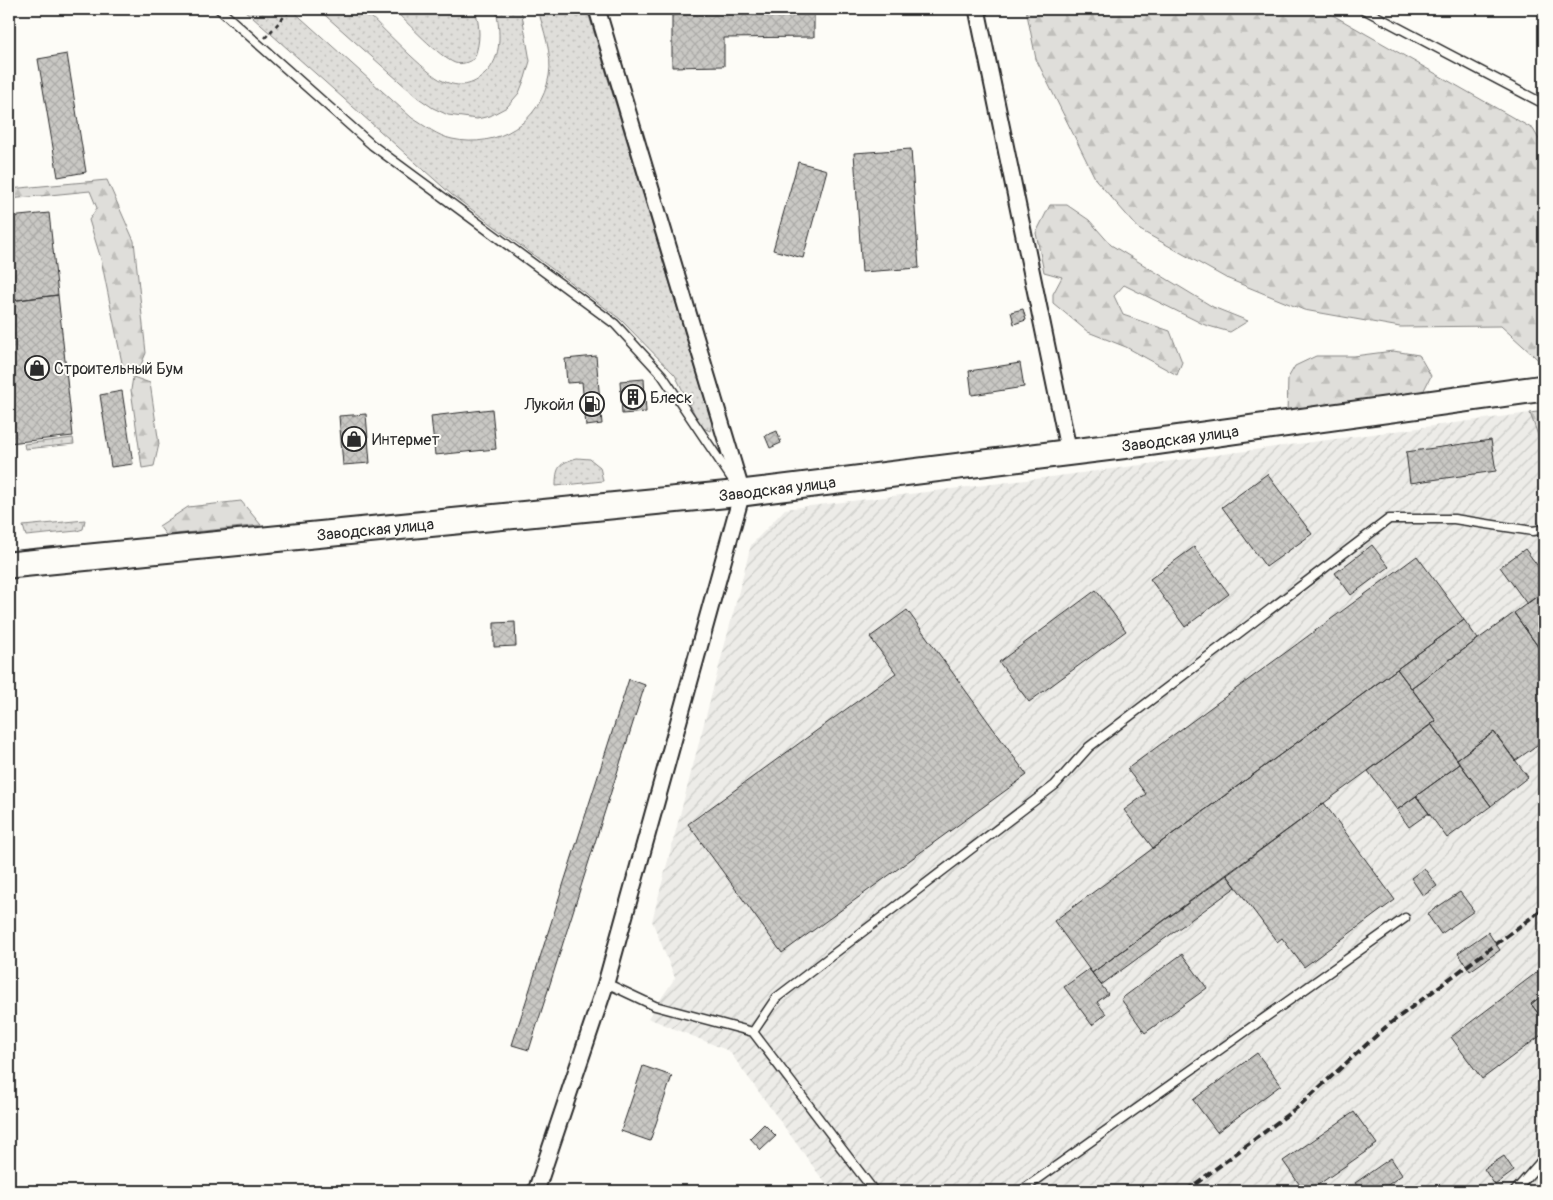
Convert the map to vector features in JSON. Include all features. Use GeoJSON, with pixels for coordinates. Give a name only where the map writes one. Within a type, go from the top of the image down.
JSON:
{"type":"FeatureCollection","features":[{"type":"Feature","properties":{"kind":"main road","name":"Заводская улица"},"geometry":{"type":"LineString","coordinates":[[9,566],[742,493],[1069,453],[1544,388]]}},
{"type":"Feature","properties":{"kind":"street"},"geometry":{"type":"LineString","coordinates":[[536,1191],[606,983],[742,493],[597,9]]}},
{"type":"Feature","properties":{"kind":"street"},"geometry":{"type":"LineString","coordinates":[[977,9],[1069,453]]}},
{"type":"Feature","properties":{"kind":"lane"},"geometry":{"type":"LineString","coordinates":[[219,9],[372,145],[615,324],[662,375],[710,449],[742,493]]}},
{"type":"Feature","properties":{"kind":"lane"},"geometry":{"type":"LineString","coordinates":[[1363,9],[1544,104]]}},
{"type":"Feature","properties":{"kind":"lane"},"geometry":{"type":"LineString","coordinates":[[753,1032],[776,998],[1055,785],[1089,747],[1390,519],[1454,519],[1533,531],[1544,529]]}},
{"type":"Feature","properties":{"kind":"lane"},"geometry":{"type":"LineString","coordinates":[[1021,1191],[1404,918]]}},
{"type":"Feature","properties":{"kind":"lane"},"geometry":{"type":"LineString","coordinates":[[606,983],[656,1006],[753,1032],[874,1191]]}},
{"type":"Feature","properties":{"kind":"lane"},"geometry":{"type":"LineString","coordinates":[[1515,1191],[1544,1158]]}},
{"type":"Feature","properties":{"kind":"path"},"geometry":{"type":"LineString","coordinates":[[259,44],[291,9]]}},
{"type":"Feature","properties":{"kind":"path"},"geometry":{"type":"LineString","coordinates":[[9,451],[14,506]]}},
{"type":"Feature","properties":{"kind":"shaded area"},"geometry":{"type":"Polygon","coordinates":[[[1530,413],[1539,438],[1544,437],[1544,1191],[831,1191],[729,1051],[648,1018],[675,978],[652,921],[751,545],[785,509],[1059,476],[1530,413]]]}},
{"type":"Feature","properties":{"kind":"green space"},"geometry":{"type":"Polygon","coordinates":[[[243,9],[291,9],[412,118],[442,136],[469,141],[501,136],[527,119],[537,107],[544,92],[550,68],[547,42],[538,9],[587,9],[712,423],[710,431],[701,427],[675,375],[620,319],[452,195],[243,9]]]}},
{"type":"Feature","properties":{"kind":"green space"},"geometry":{"type":"Polygon","coordinates":[[[318,9],[363,9],[426,70],[443,81],[455,85],[466,85],[485,74],[495,60],[499,43],[496,9],[521,9],[530,61],[519,93],[507,107],[490,116],[477,119],[448,115],[417,97],[318,9]]]}},
{"type":"Feature","properties":{"kind":"green space"},"geometry":{"type":"Polygon","coordinates":[[[393,9],[475,9],[479,34],[474,59],[460,64],[448,59],[432,47],[393,9]]]}},
{"type":"Feature","properties":{"kind":"green space"},"geometry":{"type":"Polygon","coordinates":[[[1026,9],[1322,9],[1533,129],[1544,148],[1544,196],[1540,200],[1544,204],[1544,365],[1501,326],[1400,327],[1304,310],[1226,278],[1140,230],[1096,180],[1036,59],[1026,9]]]}},
{"type":"Feature","properties":{"kind":"green space"},"geometry":{"type":"Polygon","coordinates":[[[107,180],[134,241],[146,353],[140,367],[123,368],[101,259],[89,220],[97,208],[90,191],[9,199],[9,189],[107,180]]]}},
{"type":"Feature","properties":{"kind":"green space"},"geometry":{"type":"Polygon","coordinates":[[[1050,205],[1067,205],[1089,220],[1111,245],[1213,307],[1248,321],[1230,332],[1205,325],[1124,285],[1114,296],[1123,315],[1170,331],[1182,362],[1177,375],[1126,347],[1088,332],[1053,303],[1053,294],[1062,277],[1044,272],[1036,233],[1050,205]]]}},
{"type":"Feature","properties":{"kind":"green space"},"geometry":{"type":"Polygon","coordinates":[[[1393,351],[1419,355],[1431,376],[1423,392],[1406,397],[1287,414],[1288,378],[1295,366],[1316,356],[1354,356],[1393,351]]]}},
{"type":"Feature","properties":{"kind":"green space"},"geometry":{"type":"Polygon","coordinates":[[[133,377],[150,383],[159,444],[154,466],[142,468],[131,390],[133,377]]]}},
{"type":"Feature","properties":{"kind":"green space"},"geometry":{"type":"Polygon","coordinates":[[[1544,411],[1544,437],[1539,438],[1530,413],[1544,411]]]}},
{"type":"Feature","properties":{"kind":"green space"},"geometry":{"type":"Polygon","coordinates":[[[73,438],[74,444],[25,449],[24,444],[73,438]]]}},
{"type":"Feature","properties":{"kind":"green space"},"geometry":{"type":"Polygon","coordinates":[[[577,458],[590,459],[600,467],[603,481],[556,486],[558,470],[562,464],[577,458]]]}},
{"type":"Feature","properties":{"kind":"green space"},"geometry":{"type":"Polygon","coordinates":[[[241,501],[261,525],[166,535],[159,526],[188,507],[241,501]]]}},
{"type":"Feature","properties":{"kind":"green space"},"geometry":{"type":"Polygon","coordinates":[[[85,520],[83,529],[77,531],[26,536],[23,526],[85,520]]]}},
{"type":"Feature","properties":{"kind":"building"},"geometry":{"type":"Polygon","coordinates":[[[672,9],[814,9],[814,37],[724,38],[724,66],[672,67],[672,9]]]}},
{"type":"Feature","properties":{"kind":"building"},"geometry":{"type":"Polygon","coordinates":[[[67,54],[86,172],[58,177],[38,59],[67,54]]]}},
{"type":"Feature","properties":{"kind":"building"},"geometry":{"type":"Polygon","coordinates":[[[911,149],[919,268],[862,272],[854,153],[911,149]]]}},
{"type":"Feature","properties":{"kind":"building"},"geometry":{"type":"Polygon","coordinates":[[[798,162],[827,170],[803,258],[773,250],[798,162]]]}},
{"type":"Feature","properties":{"kind":"building"},"geometry":{"type":"Polygon","coordinates":[[[49,213],[58,295],[9,301],[9,217],[49,213]]]}},
{"type":"Feature","properties":{"kind":"building","name":"Строительный Бум"},"geometry":{"type":"Polygon","coordinates":[[[58,295],[73,436],[9,443],[9,301],[58,295]]]}},
{"type":"Feature","properties":{"kind":"building"},"geometry":{"type":"Polygon","coordinates":[[[1023,309],[1026,320],[1014,324],[1011,312],[1023,309]]]}},
{"type":"Feature","properties":{"kind":"building","name":"Лукойл"},"geometry":{"type":"Polygon","coordinates":[[[596,356],[602,424],[586,426],[582,382],[567,383],[565,359],[596,356]]]}},
{"type":"Feature","properties":{"kind":"building"},"geometry":{"type":"Polygon","coordinates":[[[1020,363],[1024,387],[972,395],[969,371],[1020,363]]]}},
{"type":"Feature","properties":{"kind":"building","name":"Блеск"},"geometry":{"type":"Polygon","coordinates":[[[644,379],[646,412],[622,414],[620,381],[644,379]]]}},
{"type":"Feature","properties":{"kind":"building"},"geometry":{"type":"Polygon","coordinates":[[[122,391],[133,464],[111,467],[100,395],[122,391]]]}},
{"type":"Feature","properties":{"kind":"building"},"geometry":{"type":"Polygon","coordinates":[[[492,409],[496,449],[435,455],[431,416],[492,409]]]}},
{"type":"Feature","properties":{"kind":"building","name":"Интермет"},"geometry":{"type":"Polygon","coordinates":[[[366,414],[370,463],[343,465],[339,416],[366,414]]]}},
{"type":"Feature","properties":{"kind":"building"},"geometry":{"type":"Polygon","coordinates":[[[777,431],[781,443],[770,448],[765,436],[777,431]]]}},
{"type":"Feature","properties":{"kind":"building"},"geometry":{"type":"Polygon","coordinates":[[[1544,437],[1544,474],[1539,438],[1544,437]]]}},
{"type":"Feature","properties":{"kind":"building"},"geometry":{"type":"Polygon","coordinates":[[[1491,440],[1496,471],[1410,483],[1406,452],[1491,440]]]}},
{"type":"Feature","properties":{"kind":"building"},"geometry":{"type":"Polygon","coordinates":[[[1267,474],[1312,534],[1266,567],[1222,507],[1267,474]]]}},
{"type":"Feature","properties":{"kind":"building"},"geometry":{"type":"Polygon","coordinates":[[[1372,545],[1389,567],[1351,595],[1335,573],[1372,545]]]}},
{"type":"Feature","properties":{"kind":"building"},"geometry":{"type":"Polygon","coordinates":[[[1194,547],[1229,594],[1185,627],[1150,579],[1194,547]]]}},
{"type":"Feature","properties":{"kind":"building"},"geometry":{"type":"Polygon","coordinates":[[[1525,549],[1544,574],[1544,591],[1527,604],[1500,567],[1525,549]]]}},
{"type":"Feature","properties":{"kind":"building"},"geometry":{"type":"Polygon","coordinates":[[[1417,556],[1464,620],[1153,848],[1124,810],[1146,794],[1127,769],[1417,556]]]}},
{"type":"Feature","properties":{"kind":"building"},"geometry":{"type":"Polygon","coordinates":[[[1096,590],[1126,631],[1029,702],[999,662],[1096,590]]]}},
{"type":"Feature","properties":{"kind":"building"},"geometry":{"type":"Polygon","coordinates":[[[1544,591],[1544,655],[1514,613],[1544,591]]]}},
{"type":"Feature","properties":{"kind":"building"},"geometry":{"type":"Polygon","coordinates":[[[907,610],[1027,775],[782,953],[688,824],[896,673],[870,637],[907,610]]]}},
{"type":"Feature","properties":{"kind":"building"},"geometry":{"type":"Polygon","coordinates":[[[1514,613],[1544,655],[1544,740],[1515,761],[1494,732],[1457,759],[1431,724],[1436,721],[1411,688],[1514,613]]]}},
{"type":"Feature","properties":{"kind":"building"},"geometry":{"type":"Polygon","coordinates":[[[1464,620],[1478,639],[1411,688],[1397,669],[1464,620]]]}},
{"type":"Feature","properties":{"kind":"building"},"geometry":{"type":"Polygon","coordinates":[[[515,622],[516,646],[494,647],[494,623],[515,622]]]}},
{"type":"Feature","properties":{"kind":"building"},"geometry":{"type":"Polygon","coordinates":[[[1397,669],[1436,721],[1092,973],[1054,921],[1397,669]]]}},
{"type":"Feature","properties":{"kind":"building"},"geometry":{"type":"Polygon","coordinates":[[[629,679],[645,685],[529,1050],[512,1045],[629,679]]]}},
{"type":"Feature","properties":{"kind":"building"},"geometry":{"type":"Polygon","coordinates":[[[1431,724],[1460,764],[1397,810],[1368,771],[1431,724]]]}},
{"type":"Feature","properties":{"kind":"building"},"geometry":{"type":"Polygon","coordinates":[[[1494,732],[1528,777],[1491,806],[1457,759],[1494,732]]]}},
{"type":"Feature","properties":{"kind":"building"},"geometry":{"type":"Polygon","coordinates":[[[1460,764],[1491,806],[1447,838],[1416,796],[1460,764]]]}},
{"type":"Feature","properties":{"kind":"building"},"geometry":{"type":"Polygon","coordinates":[[[1416,796],[1429,813],[1409,827],[1397,810],[1416,796]]]}},
{"type":"Feature","properties":{"kind":"building"},"geometry":{"type":"Polygon","coordinates":[[[1324,803],[1395,900],[1304,967],[1282,938],[1277,942],[1227,875],[1324,803]]]}},
{"type":"Feature","properties":{"kind":"building"},"geometry":{"type":"Polygon","coordinates":[[[1424,868],[1437,886],[1423,896],[1411,878],[1424,868]]]}},
{"type":"Feature","properties":{"kind":"building"},"geometry":{"type":"Polygon","coordinates":[[[1227,875],[1236,887],[1101,985],[1092,973],[1227,875]]]}},
{"type":"Feature","properties":{"kind":"building"},"geometry":{"type":"Polygon","coordinates":[[[1460,892],[1474,911],[1441,934],[1427,914],[1460,892]]]}},
{"type":"Feature","properties":{"kind":"building"},"geometry":{"type":"Polygon","coordinates":[[[1488,932],[1500,950],[1470,971],[1458,953],[1488,932]]]}},
{"type":"Feature","properties":{"kind":"building"},"geometry":{"type":"Polygon","coordinates":[[[1182,954],[1207,988],[1145,1033],[1121,999],[1182,954]]]}},
{"type":"Feature","properties":{"kind":"building"},"geometry":{"type":"Polygon","coordinates":[[[1544,967],[1544,994],[1531,1004],[1544,1021],[1544,1033],[1482,1079],[1451,1037],[1544,967]]]}},
{"type":"Feature","properties":{"kind":"building"},"geometry":{"type":"Polygon","coordinates":[[[1089,969],[1108,994],[1097,1002],[1106,1014],[1092,1025],[1064,987],[1089,969]]]}},
{"type":"Feature","properties":{"kind":"building"},"geometry":{"type":"Polygon","coordinates":[[[1544,994],[1544,1021],[1531,1004],[1544,994]]]}},
{"type":"Feature","properties":{"kind":"building"},"geometry":{"type":"Polygon","coordinates":[[[1257,1053],[1281,1085],[1217,1132],[1193,1100],[1257,1053]]]}},
{"type":"Feature","properties":{"kind":"building"},"geometry":{"type":"Polygon","coordinates":[[[643,1066],[672,1076],[650,1141],[621,1131],[643,1066]]]}},
{"type":"Feature","properties":{"kind":"building"},"geometry":{"type":"Polygon","coordinates":[[[1354,1112],[1377,1144],[1309,1191],[1304,1191],[1283,1161],[1354,1112]]]}},
{"type":"Feature","properties":{"kind":"building"},"geometry":{"type":"Polygon","coordinates":[[[764,1124],[776,1136],[761,1150],[750,1138],[764,1124]]]}},
{"type":"Feature","properties":{"kind":"building"},"geometry":{"type":"Polygon","coordinates":[[[1504,1156],[1514,1171],[1495,1185],[1484,1169],[1504,1156]]]}},
{"type":"Feature","properties":{"kind":"building"},"geometry":{"type":"Polygon","coordinates":[[[1391,1158],[1402,1175],[1379,1191],[1361,1191],[1355,1183],[1391,1158]]]}},
{"type":"Feature","properties":{"kind":"railway"},"geometry":{"type":"LineString","coordinates":[[1186,1191],[1299,1106],[1388,1025],[1544,908]]}},
{"type":"Feature","properties":{"kind":"railway"},"geometry":{"type":"LineString","coordinates":[[850,1191],[857,1185]]}},
{"type":"Feature","properties":{"kind":"place","name":"Строительный Бум"},"geometry":{"type":"Point","coordinates":[37,368]}},
{"type":"Feature","properties":{"kind":"place","name":"Блеск"},"geometry":{"type":"Point","coordinates":[633,397]}},
{"type":"Feature","properties":{"kind":"place","name":"Лукойл"},"geometry":{"type":"Point","coordinates":[592,404]}},
{"type":"Feature","properties":{"kind":"place","name":"Интермет"},"geometry":{"type":"Point","coordinates":[354,439]}}]}
